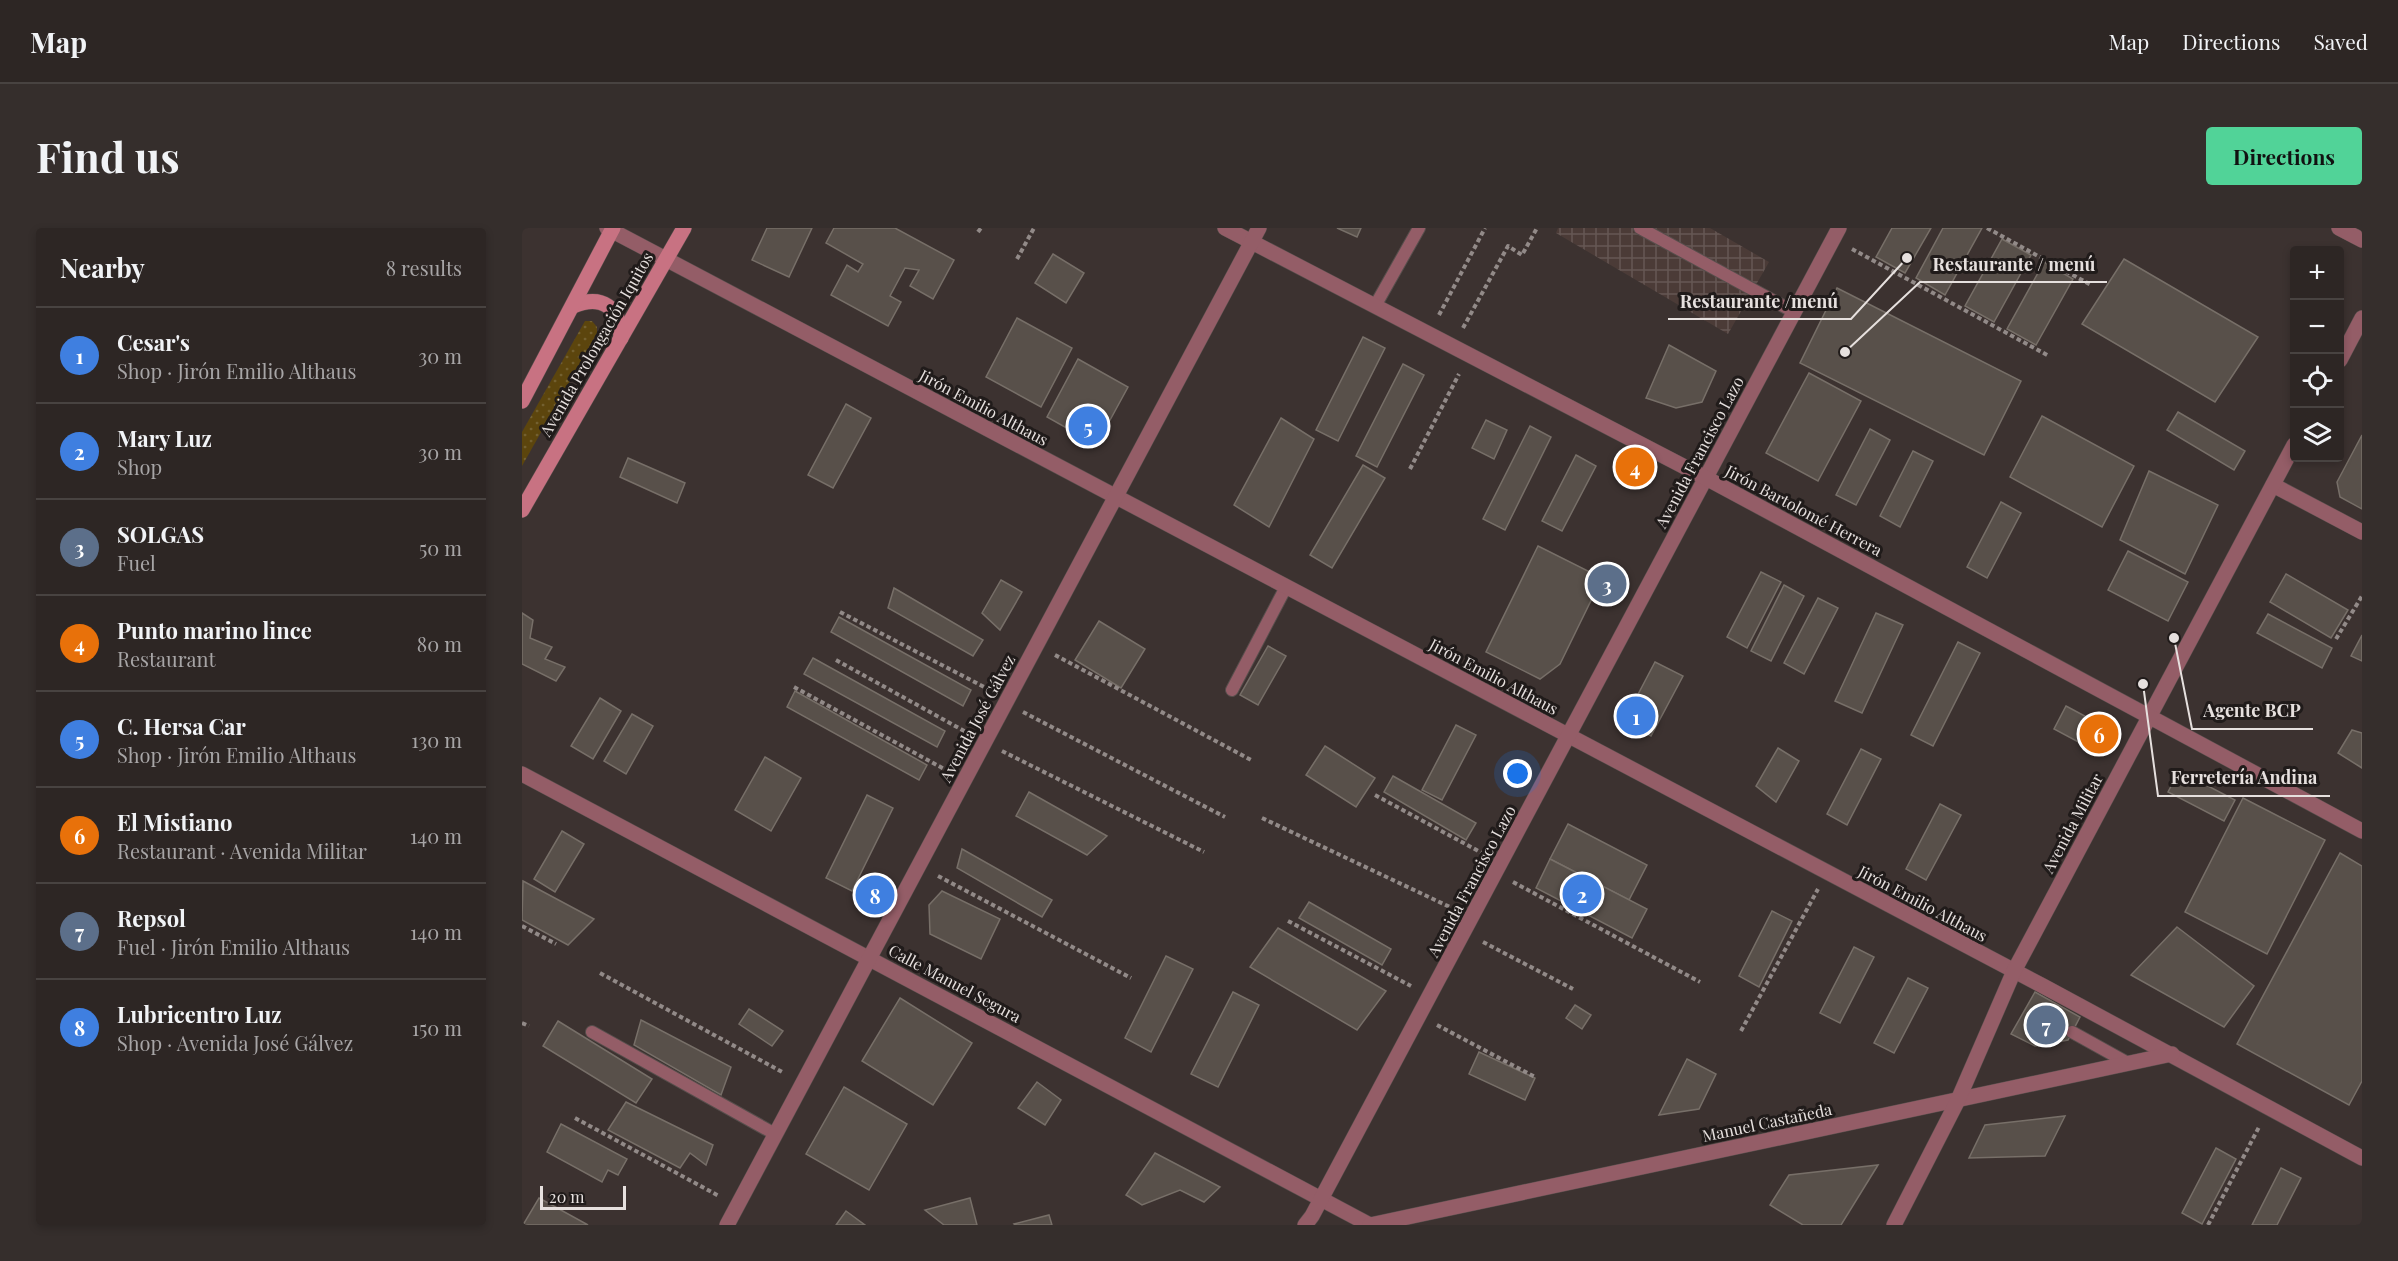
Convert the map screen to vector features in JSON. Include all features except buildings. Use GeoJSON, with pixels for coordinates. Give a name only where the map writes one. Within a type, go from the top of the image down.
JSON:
{"type":"FeatureCollection","features":[{"type":"Feature","properties":{"kind":"main road","name":"Avenida Prolongación Iquitos"},"geometry":{"type":"LineString","coordinates":[[522,510],[684,228]]}},
{"type":"Feature","properties":{"kind":"main road"},"geometry":{"type":"LineString","coordinates":[[522,401],[611,229]]}},
{"type":"Feature","properties":{"kind":"main road"},"geometry":{"type":"LineString","coordinates":[[573,306],[586,301],[601,302],[613,310],[620,323],[621,338]]}},
{"type":"Feature","properties":{"kind":"street","name":"Jirón Bartolomé Herrera"},"geometry":{"type":"LineString","coordinates":[[1226,228],[1706,478],[2362,831]]}},
{"type":"Feature","properties":{"kind":"street","name":"Avenida José Gálvez"},"geometry":{"type":"LineString","coordinates":[[726,1225],[1259,228]]}},
{"type":"Feature","properties":{"kind":"street"},"geometry":{"type":"LineString","coordinates":[[2339,228],[2362,240]]}},
{"type":"Feature","properties":{"kind":"street","name":"Jirón Emilio Althaus"},"geometry":{"type":"LineString","coordinates":[[611,229],[2014,971],[2044,992],[2172,1054],[2362,1158]]}},
{"type":"Feature","properties":{"kind":"street","name":"Avenida Francisco Lazo"},"geometry":{"type":"LineString","coordinates":[[1305,1225],[1430,996],[1836,233]]}},
{"type":"Feature","properties":{"kind":"street"},"geometry":{"type":"LineString","coordinates":[[2343,354],[2362,318]]}},
{"type":"Feature","properties":{"kind":"street","name":"Avenida Militar"},"geometry":{"type":"LineString","coordinates":[[1894,1225],[1958,1100],[2014,971],[2290,454]]}},
{"type":"Feature","properties":{"kind":"street"},"geometry":{"type":"LineString","coordinates":[[2273,485],[2362,532]]}},
{"type":"Feature","properties":{"kind":"street","name":"Calle Manuel Segura"},"geometry":{"type":"LineString","coordinates":[[522,774],[1370,1225]]}},
{"type":"Feature","properties":{"kind":"street","name":"Manuel Castañeda"},"geometry":{"type":"LineString","coordinates":[[1370,1225],[2172,1054]]}},
{"type":"Feature","properties":{"kind":"lane"},"geometry":{"type":"LineString","coordinates":[[1375,306],[1419,228]]}},
{"type":"Feature","properties":{"kind":"lane"},"geometry":{"type":"LineString","coordinates":[[1640,228],[1794,312]]}},
{"type":"Feature","properties":{"kind":"lane"},"geometry":{"type":"LineString","coordinates":[[1232,690],[1286,586]]}},
{"type":"Feature","properties":{"kind":"lane"},"geometry":{"type":"LineString","coordinates":[[592,1032],[775,1134]]}},
{"type":"Feature","properties":{"kind":"lane"},"geometry":{"type":"LineString","coordinates":[[2072,1032],[2126,1062]]}},
{"type":"Feature","properties":{"kind":"path"},"geometry":{"type":"LineString","coordinates":[[1017,259],[1034,228]]}},
{"type":"Feature","properties":{"kind":"path"},"geometry":{"type":"LineString","coordinates":[[1429,334],[1485,228]]}},
{"type":"Feature","properties":{"kind":"path"},"geometry":{"type":"LineString","coordinates":[[1453,346],[1508,246],[1522,255],[1537,228]]}},
{"type":"Feature","properties":{"kind":"path"},"geometry":{"type":"LineString","coordinates":[[1987,228],[2091,285]]}},
{"type":"Feature","properties":{"kind":"path"},"geometry":{"type":"LineString","coordinates":[[1836,233],[2049,356]]}},
{"type":"Feature","properties":{"kind":"path"},"geometry":{"type":"LineString","coordinates":[[1410,469],[1469,354]]}},
{"type":"Feature","properties":{"kind":"path"},"geometry":{"type":"LineString","coordinates":[[2336,639],[2362,596]]}},
{"type":"Feature","properties":{"kind":"path"},"geometry":{"type":"LineString","coordinates":[[840,612],[1225,817]]}},
{"type":"Feature","properties":{"kind":"path"},"geometry":{"type":"LineString","coordinates":[[1036,645],[1253,761]]}},
{"type":"Feature","properties":{"kind":"path"},"geometry":{"type":"LineString","coordinates":[[836,660],[984,742],[1204,852]]}},
{"type":"Feature","properties":{"kind":"path"},"geometry":{"type":"LineString","coordinates":[[794,687],[964,780]]}},
{"type":"Feature","properties":{"kind":"path"},"geometry":{"type":"LineString","coordinates":[[1375,795],[1498,868],[1700,982]]}},
{"type":"Feature","properties":{"kind":"path"},"geometry":{"type":"LineString","coordinates":[[1262,818],[1472,917]]}},
{"type":"Feature","properties":{"kind":"path"},"geometry":{"type":"LineString","coordinates":[[918,866],[1131,978]]}},
{"type":"Feature","properties":{"kind":"path"},"geometry":{"type":"LineString","coordinates":[[1741,1031],[1827,872]]}},
{"type":"Feature","properties":{"kind":"path"},"geometry":{"type":"LineString","coordinates":[[1288,921],[1430,996]]}},
{"type":"Feature","properties":{"kind":"path"},"geometry":{"type":"LineString","coordinates":[[522,926],[556,944]]}},
{"type":"Feature","properties":{"kind":"path"},"geometry":{"type":"LineString","coordinates":[[1464,932],[1573,989]]}},
{"type":"Feature","properties":{"kind":"path"},"geometry":{"type":"LineString","coordinates":[[600,973],[802,1083]]}},
{"type":"Feature","properties":{"kind":"path"},"geometry":{"type":"LineString","coordinates":[[1419,1016],[1535,1077]]}},
{"type":"Feature","properties":{"kind":"path"},"geometry":{"type":"LineString","coordinates":[[522,1023],[529,1026]]}},
{"type":"Feature","properties":{"kind":"path"},"geometry":{"type":"LineString","coordinates":[[2208,1225],[2270,1107]]}},
{"type":"Feature","properties":{"kind":"path"},"geometry":{"type":"LineString","coordinates":[[574,1118],[737,1206]]}},
{"type":"Feature","properties":{"kind":"shaded area"},"geometry":{"type":"Polygon","coordinates":[[[1558,228],[1710,228],[1769,262],[1728,334],[1556,233],[1558,228]]]}},
{"type":"Feature","properties":{"kind":"shaded area"},"geometry":{"type":"Polygon","coordinates":[[[585,321],[592,321],[597,327],[597,333],[522,466],[522,432],[585,321]]]}},
{"type":"Feature","properties":{"kind":"place","name":"Restaurante /menú"},"geometry":{"type":"Point","coordinates":[1907,258]}},
{"type":"Feature","properties":{"kind":"place","name":"Restaurante / menú"},"geometry":{"type":"Point","coordinates":[1845,352]}},
{"type":"Feature","properties":{"kind":"place","name":"C. Hersa Car"},"geometry":{"type":"Point","coordinates":[1088,426]}},
{"type":"Feature","properties":{"kind":"place","name":"Punto marino lince"},"geometry":{"type":"Point","coordinates":[1635,467]}},
{"type":"Feature","properties":{"kind":"place","name":"SOLGAS"},"geometry":{"type":"Point","coordinates":[1607,584]}},
{"type":"Feature","properties":{"kind":"place","name":"Agente BCP"},"geometry":{"type":"Point","coordinates":[2174,638]}},
{"type":"Feature","properties":{"kind":"place","name":"Ferretería Andina"},"geometry":{"type":"Point","coordinates":[2143,684]}},
{"type":"Feature","properties":{"kind":"place","name":"Cesar's"},"geometry":{"type":"Point","coordinates":[1636,716]}},
{"type":"Feature","properties":{"kind":"place","name":"El Mistiano"},"geometry":{"type":"Point","coordinates":[2099,734]}},
{"type":"Feature","properties":{"kind":"place","name":"Mary Luz"},"geometry":{"type":"Point","coordinates":[1582,894]}},
{"type":"Feature","properties":{"kind":"place","name":"Lubricentro Luz"},"geometry":{"type":"Point","coordinates":[875,895]}},
{"type":"Feature","properties":{"kind":"place","name":"Repsol"},"geometry":{"type":"Point","coordinates":[2046,1025]}}]}
